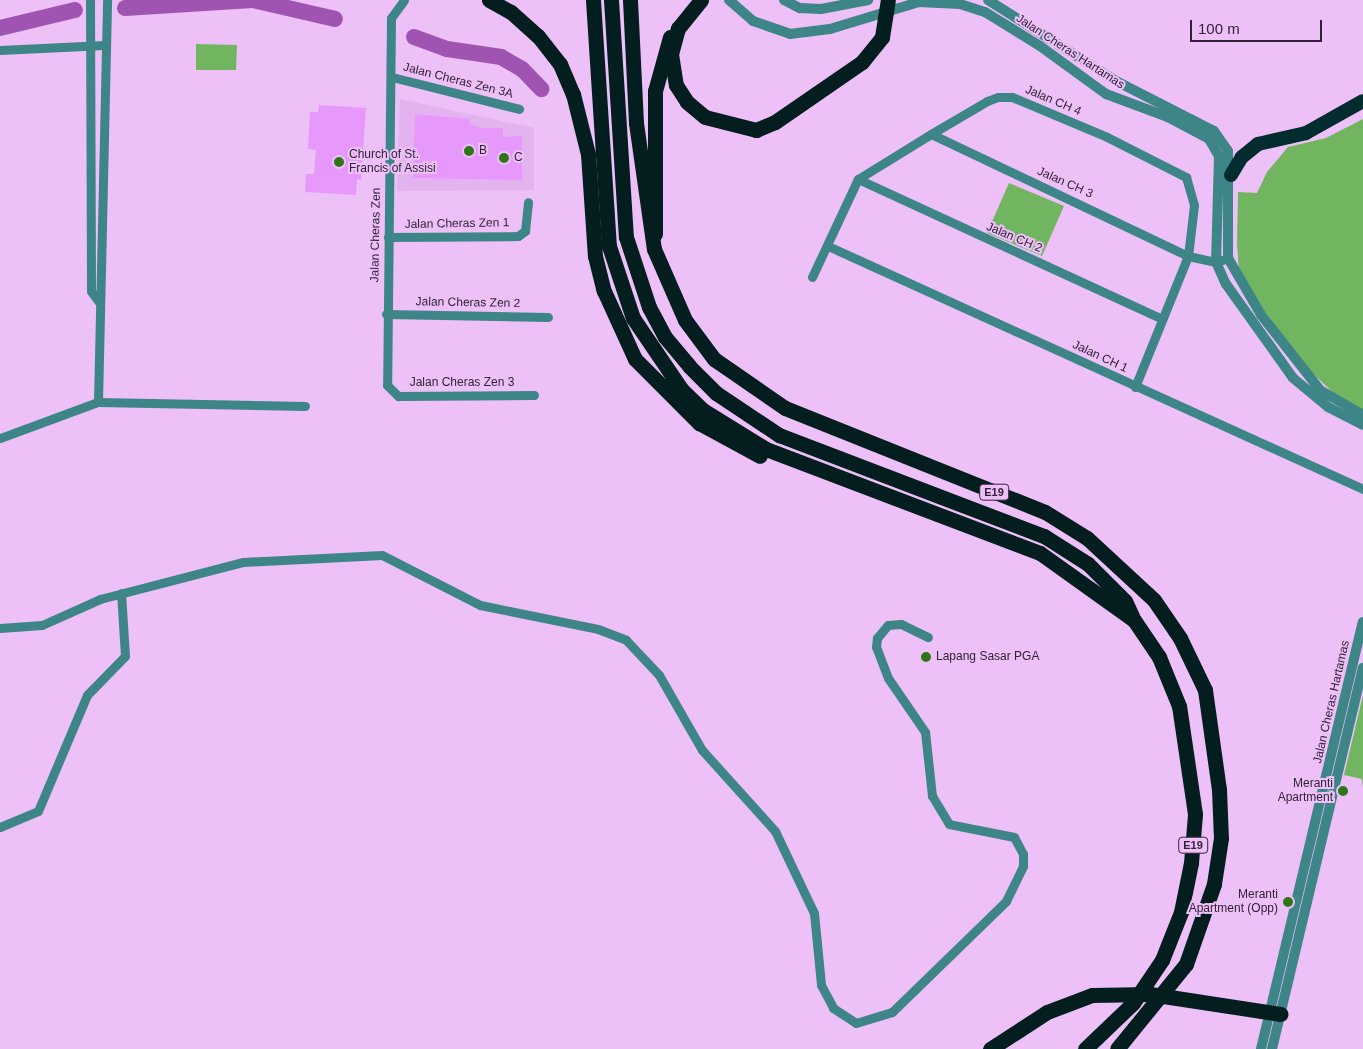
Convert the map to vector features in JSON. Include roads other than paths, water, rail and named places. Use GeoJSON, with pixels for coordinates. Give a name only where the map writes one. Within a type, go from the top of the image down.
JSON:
{"type":"FeatureCollection","features":[{"type":"Feature","properties":{"kind":"highway"},"geometry":{"type":"LineString","coordinates":[[488,0],[512,12],[538,36],[560,64],[573,94],[588,154],[596,256],[604,292],[636,358],[699,423],[767,459],[829,475]]}},
{"type":"Feature","properties":{"kind":"highway"},"geometry":{"type":"LineString","coordinates":[[593,0],[605,219],[618,282],[633,318],[667,373],[703,410],[766,449],[829,475],[1040,552],[1134,620]]}},
{"type":"Feature","properties":{"kind":"highway","name":"E19"},"geometry":{"type":"LineString","coordinates":[[611,0],[626,238],[650,308],[665,337],[689,366],[716,393],[779,435],[1002,516],[1044,536],[1108,583],[1125,601],[1134,620],[1159,657],[1179,706],[1195,814],[1191,863],[1182,912],[1162,960],[1132,1003],[1085,1049]]}},
{"type":"Feature","properties":{"kind":"highway","name":"E19"},"geometry":{"type":"LineString","coordinates":[[630,0],[636,124],[654,248],[685,320],[714,359],[748,387],[824,426],[1045,512],[1087,538],[1154,600],[1180,638],[1205,690],[1216,746],[1221,838],[1214,884],[1186,964],[1117,1049]]}},
{"type":"Feature","properties":{"kind":"highway"},"geometry":{"type":"LineString","coordinates":[[654,248],[658,201],[655,91],[674,24],[693,0]]}},
{"type":"Feature","properties":{"kind":"highway"},"geometry":{"type":"LineString","coordinates":[[701,0],[678,28],[671,54],[676,85],[687,102],[705,117],[756,130],[776,122],[862,62],[882,37],[888,0]]}},
{"type":"Feature","properties":{"kind":"highway"},"geometry":{"type":"LineString","coordinates":[[1231,175],[1242,157],[1258,144],[1306,134],[1363,101]]}},
{"type":"Feature","properties":{"kind":"highway"},"geometry":{"type":"LineString","coordinates":[[990,1049],[1069,1002],[1127,992],[1274,1013]]}},
{"type":"Feature","properties":{"kind":"street"},"geometry":{"type":"LineString","coordinates":[[90,0],[90,291],[99,302]]}},
{"type":"Feature","properties":{"kind":"street"},"geometry":{"type":"LineString","coordinates":[[98,402],[99,302],[104,291],[105,45],[107,0]]}},
{"type":"Feature","properties":{"kind":"street","name":"Jalan Cheras Zen"},"geometry":{"type":"LineString","coordinates":[[390,392],[385,374],[392,77],[391,18],[404,0]]}},
{"type":"Feature","properties":{"kind":"street","name":"Jalan Cheras Hartamas"},"geometry":{"type":"LineString","coordinates":[[729,0],[753,21],[790,34],[830,29],[919,2],[960,4],[985,12],[1106,94],[1168,117],[1209,139],[1219,156],[1216,262],[1226,284],[1293,378],[1328,407],[1363,425]]}},
{"type":"Feature","properties":{"kind":"street"},"geometry":{"type":"LineString","coordinates":[[784,0],[800,8],[821,9],[868,0]]}},
{"type":"Feature","properties":{"kind":"street","name":"Jalan Cheras Hartamas"},"geometry":{"type":"LineString","coordinates":[[988,0],[1114,80],[1214,131],[1228,151],[1231,175],[1228,258]]}},
{"type":"Feature","properties":{"kind":"street"},"geometry":{"type":"LineString","coordinates":[[0,50],[105,45]]}},
{"type":"Feature","properties":{"kind":"street"},"geometry":{"type":"LineString","coordinates":[[1064,47],[1064,56],[1088,80]]}},
{"type":"Feature","properties":{"kind":"street","name":"Jalan Cheras Zen 3A"},"geometry":{"type":"LineString","coordinates":[[392,77],[519,109]]}},
{"type":"Feature","properties":{"kind":"street","name":"Jalan CH 4"},"geometry":{"type":"LineString","coordinates":[[858,179],[987,101],[1012,97],[1138,151],[1179,172],[1191,186],[1194,205],[1188,256],[1134,387]]}},
{"type":"Feature","properties":{"kind":"street","name":"Jalan CH 3"},"geometry":{"type":"LineString","coordinates":[[931,134],[1188,256],[1216,262]]}},
{"type":"Feature","properties":{"kind":"street"},"geometry":{"type":"LineString","coordinates":[[812,277],[858,179]]}},
{"type":"Feature","properties":{"kind":"street","name":"Jalan CH 2"},"geometry":{"type":"LineString","coordinates":[[858,179],[1162,319]]}},
{"type":"Feature","properties":{"kind":"street","name":"Jalan Cheras Zen 1"},"geometry":{"type":"LineString","coordinates":[[388,238],[518,236],[526,231],[528,202]]}},
{"type":"Feature","properties":{"kind":"street","name":"Jalan CH 1"},"geometry":{"type":"LineString","coordinates":[[828,246],[1363,490]]}},
{"type":"Feature","properties":{"kind":"street"},"geometry":{"type":"LineString","coordinates":[[1216,262],[1228,258],[1261,315],[1320,390],[1363,414]]}},
{"type":"Feature","properties":{"kind":"street","name":"Jalan Cheras Zen 2"},"geometry":{"type":"LineString","coordinates":[[386,314],[548,317]]}},
{"type":"Feature","properties":{"kind":"street","name":"Jalan Cheras Zen 3"},"geometry":{"type":"LineString","coordinates":[[390,392],[534,395]]}},
{"type":"Feature","properties":{"kind":"street"},"geometry":{"type":"LineString","coordinates":[[0,438],[98,402],[305,406]]}},
{"type":"Feature","properties":{"kind":"street"},"geometry":{"type":"LineString","coordinates":[[0,628],[42,625],[121,593],[243,562],[382,555],[480,605],[598,629],[626,640],[659,675],[702,750],[775,831],[814,913],[821,985],[833,1008],[856,1023],[899,1005],[1006,901],[1024,866],[1023,854],[1014,837],[949,824],[932,796],[925,732],[888,678],[876,647],[877,638],[888,625],[900,624],[928,637]]}},
{"type":"Feature","properties":{"kind":"street"},"geometry":{"type":"LineString","coordinates":[[0,827],[38,811],[87,695],[125,656],[121,593]]}},
{"type":"Feature","properties":{"kind":"street","name":"Jalan Cheras Hartamas"},"geometry":{"type":"LineString","coordinates":[[1261,1049],[1274,1013],[1359,670],[1363,622]]}},
{"type":"Feature","properties":{"kind":"street","name":"Jalan Cheras Hartamas"},"geometry":{"type":"LineString","coordinates":[[1272,1049],[1274,1013]]}},
{"type":"Feature","properties":{"kind":"waterway"},"geometry":{"type":"LineString","coordinates":[[125,8],[253,0],[335,19]]}},
{"type":"Feature","properties":{"kind":"waterway"},"geometry":{"type":"LineString","coordinates":[[0,28],[75,10]]}},
{"type":"Feature","properties":{"kind":"waterway"},"geometry":{"type":"LineString","coordinates":[[414,37],[447,49],[501,57],[522,69],[541,89]]}},
{"type":"Feature","properties":{"kind":"place","name":"B"},"geometry":{"type":"Point","coordinates":[469,151]}},
{"type":"Feature","properties":{"kind":"place","name":"C"},"geometry":{"type":"Point","coordinates":[504,158]}},
{"type":"Feature","properties":{"kind":"place","name":"Church of St. Francis of Assisi"},"geometry":{"type":"Point","coordinates":[339,162]}},
{"type":"Feature","properties":{"kind":"place","name":"Lapang Sasar PGA"},"geometry":{"type":"Point","coordinates":[926,657]}},
{"type":"Feature","properties":{"kind":"place","name":"Meranti Apartment"},"geometry":{"type":"Point","coordinates":[1343,791]}},
{"type":"Feature","properties":{"kind":"place","name":"Meranti Apartment (Opp)"},"geometry":{"type":"Point","coordinates":[1288,902]}}]}
